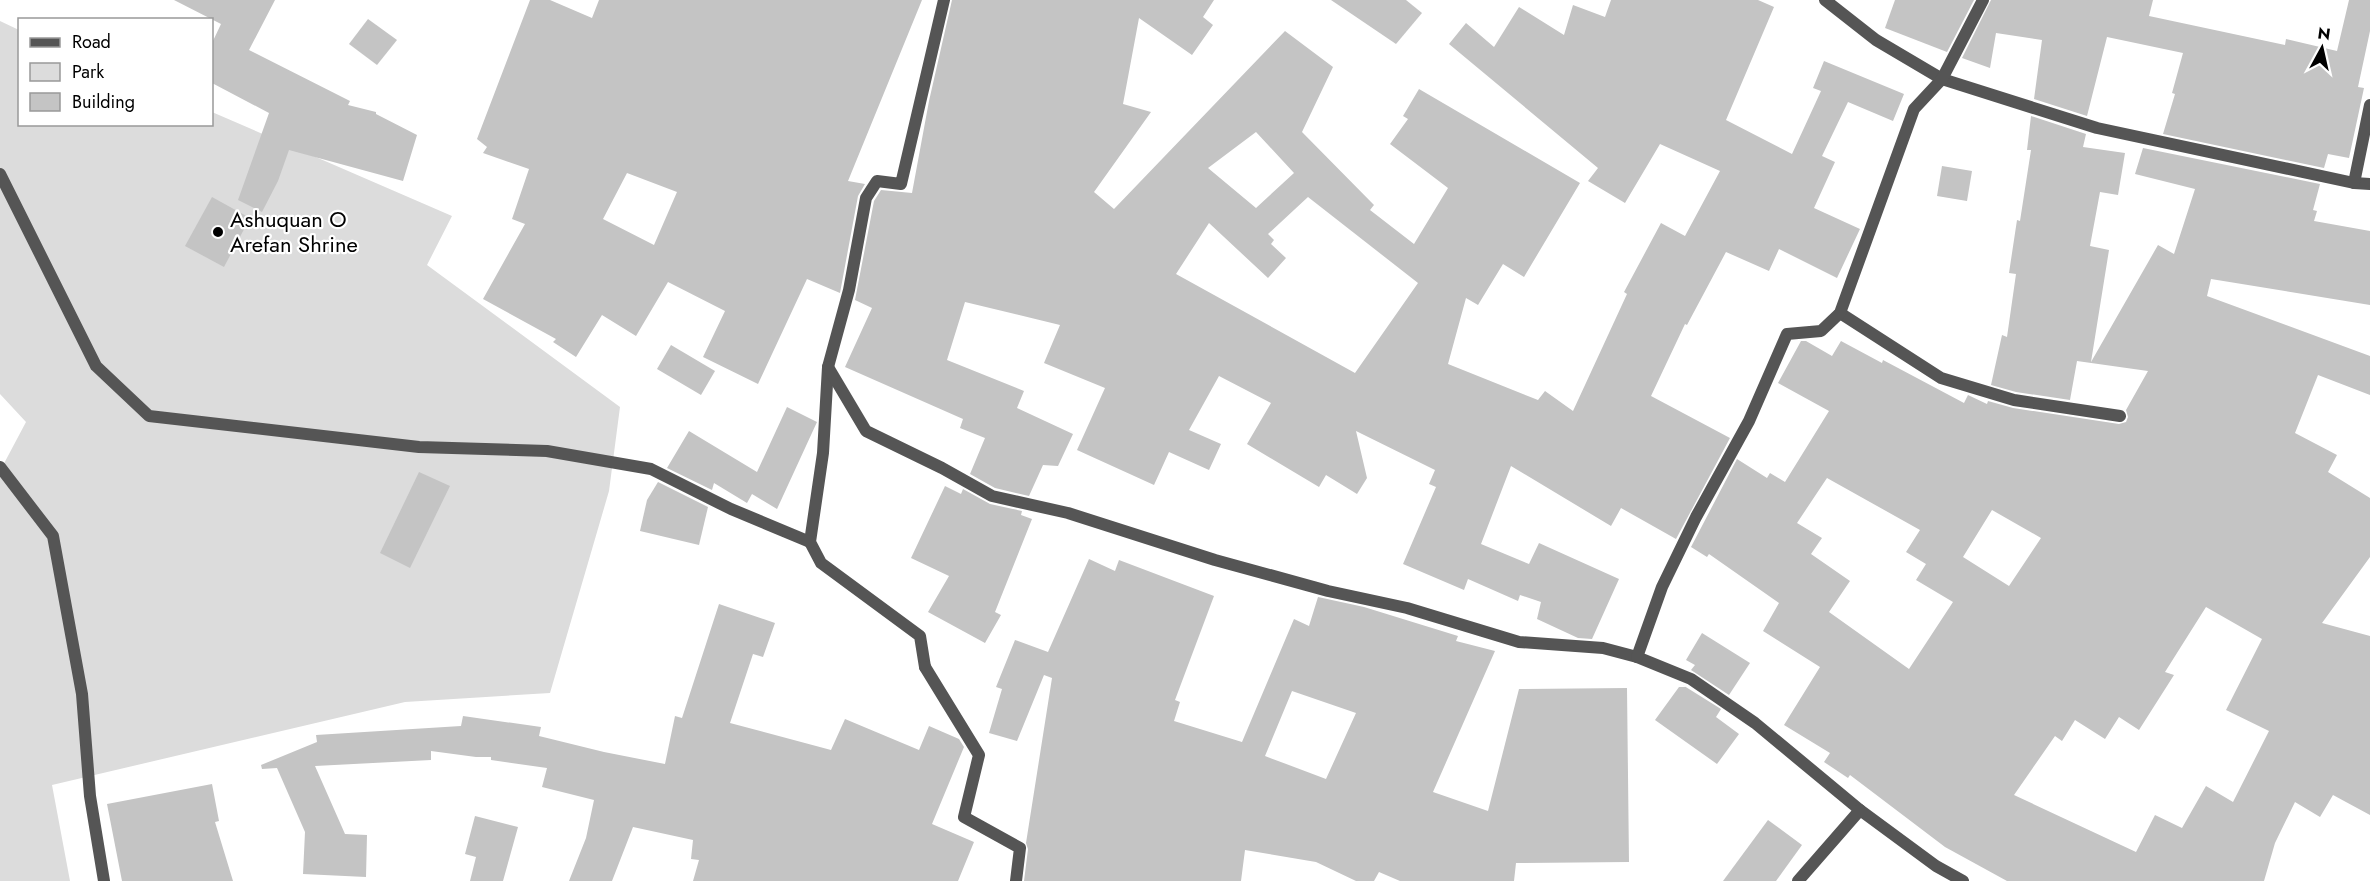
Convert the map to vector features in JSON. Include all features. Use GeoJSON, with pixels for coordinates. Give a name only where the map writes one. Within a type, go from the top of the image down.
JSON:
{"type":"FeatureCollection","features":[{"type":"Feature","properties":{"kind":"street"},"geometry":{"type":"LineString","coordinates":[[944,0],[901,184],[877,181],[866,198],[849,290],[828,367],[823,453],[810,542],[821,563],[920,636],[926,667],[979,755],[964,817],[1020,848],[1016,881]]}},
{"type":"Feature","properties":{"kind":"street"},"geometry":{"type":"LineString","coordinates":[[1825,0],[1876,40],[1942,79],[2097,128],[2354,183],[2370,184]]}},
{"type":"Feature","properties":{"kind":"street"},"geometry":{"type":"LineString","coordinates":[[1637,657],[1662,587],[1696,517],[1749,421],[1786,333],[1821,331],[1840,313],[1914,108],[1942,79],[1983,0]]}},
{"type":"Feature","properties":{"kind":"street"},"geometry":{"type":"LineString","coordinates":[[2354,183],[2370,105]]}},
{"type":"Feature","properties":{"kind":"street"},"geometry":{"type":"LineString","coordinates":[[0,174],[96,366],[148,416],[418,447],[547,451],[651,469],[731,509],[810,542]]}},
{"type":"Feature","properties":{"kind":"street"},"geometry":{"type":"LineString","coordinates":[[1840,313],[1941,378],[2014,400],[2120,416]]}},
{"type":"Feature","properties":{"kind":"street"},"geometry":{"type":"LineString","coordinates":[[828,367],[866,431],[993,496],[1068,513],[1215,560],[1328,591],[1407,608],[1519,642],[1603,648],[1637,657],[1691,679],[1755,723],[1860,810],[1936,866],[1963,881]]}},
{"type":"Feature","properties":{"kind":"street"},"geometry":{"type":"LineString","coordinates":[[0,467],[53,536],[82,694],[90,796],[104,881]]}},
{"type":"Feature","properties":{"kind":"street"},"geometry":{"type":"LineString","coordinates":[[1798,881],[1860,810]]}},
{"type":"Feature","properties":{"kind":"green space"},"geometry":{"type":"Polygon","coordinates":[[[0,21],[18,30],[18,126],[213,126],[213,112],[452,216],[427,265],[620,407],[609,491],[550,693],[405,702],[52,785],[70,881],[0,881],[0,471],[26,422],[0,394],[0,21]]]}},
{"type":"Feature","properties":{"kind":"building"},"geometry":{"type":"Polygon","coordinates":[[[174,0],[275,0],[249,50],[350,101],[348,105],[376,112],[417,135],[403,181],[289,150],[278,181],[262,212],[238,200],[269,113],[213,84],[213,41],[221,24],[174,0]]]}},
{"type":"Feature","properties":{"kind":"building"},"geometry":{"type":"Polygon","coordinates":[[[530,0],[550,0],[592,18],[599,0],[922,0],[848,181],[865,184],[858,196],[840,293],[807,279],[758,384],[703,357],[725,311],[668,282],[636,336],[602,315],[576,357],[553,342],[556,339],[483,299],[525,224],[512,219],[529,169],[483,153],[487,147],[477,139],[530,0]],[[627,173],[603,219],[654,245],[677,192],[627,173]]]}},
{"type":"Feature","properties":{"kind":"building"},"geometry":{"type":"Polygon","coordinates":[[[952,0],[1214,0],[1203,17],[1213,25],[1192,55],[1139,18],[1123,104],[1151,112],[1094,192],[1114,209],[1285,31],[1333,67],[1302,132],[1374,205],[1370,210],[1414,244],[1448,188],[1390,144],[1408,119],[1403,116],[1419,89],[1580,183],[1524,277],[1503,264],[1478,305],[1466,298],[1448,364],[1538,400],[1545,391],[1573,411],[1627,294],[1624,292],[1661,223],[1685,236],[1720,171],[1660,144],[1625,203],[1588,181],[1598,168],[1449,44],[1466,23],[1494,47],[1519,7],[1564,35],[1573,5],[1605,17],[1611,0],[1758,0],[1774,7],[1726,120],[1792,154],[1821,91],[1813,88],[1824,61],[1904,94],[1893,121],[1848,102],[1822,156],[1835,162],[1814,208],[1860,229],[1837,278],[1779,249],[1769,271],[1726,252],[1687,325],[1685,324],[1651,396],[1730,438],[1676,539],[1621,508],[1611,526],[1511,466],[1481,544],[1529,564],[1539,543],[1619,579],[1592,639],[1578,638],[1537,619],[1541,602],[1520,595],[1518,601],[1468,579],[1464,590],[1403,564],[1436,487],[1429,484],[1435,470],[1356,431],[1367,478],[1357,494],[1326,475],[1319,487],[1247,444],[1271,403],[1219,376],[1189,430],[1221,444],[1209,470],[1169,452],[1154,485],[1077,450],[1105,388],[1044,363],[1060,325],[965,302],[947,360],[1024,391],[1017,408],[1073,434],[1058,466],[1043,465],[1029,496],[995,488],[970,474],[985,438],[960,428],[963,419],[845,367],[872,308],[855,300],[874,201],[881,190],[912,193],[929,101],[952,0]],[[1256,132],[1208,168],[1256,208],[1294,173],[1256,132]],[[1308,197],[1268,234],[1274,240],[1271,244],[1286,258],[1268,278],[1209,223],[1176,274],[1355,373],[1418,283],[1308,197]]]}},
{"type":"Feature","properties":{"kind":"building"},"geometry":{"type":"Polygon","coordinates":[[[1331,0],[1406,0],[1422,13],[1396,44],[1331,0]]]}},
{"type":"Feature","properties":{"kind":"building"},"geometry":{"type":"Polygon","coordinates":[[[1895,0],[1974,0],[1947,52],[1885,28],[1895,0]]]}},
{"type":"Feature","properties":{"kind":"building"},"geometry":{"type":"Polygon","coordinates":[[[1991,0],[2153,0],[2149,16],[2285,45],[2286,39],[2337,51],[2349,0],[2370,0],[2370,31],[2358,87],[2364,88],[2349,158],[2328,154],[2324,168],[2163,134],[2175,94],[2172,93],[2183,53],[2107,37],[2087,116],[2034,99],[2042,40],[1996,33],[1990,68],[1962,58],[1991,0]]]}},
{"type":"Feature","properties":{"kind":"building"},"geometry":{"type":"Polygon","coordinates":[[[368,19],[397,40],[377,65],[349,44],[368,19]]]}},
{"type":"Feature","properties":{"kind":"building"},"geometry":{"type":"Polygon","coordinates":[[[2031,116],[2086,134],[2083,147],[2125,153],[2118,195],[2100,192],[2090,246],[2109,250],[2091,362],[2158,245],[2174,254],[2195,189],[2135,174],[2143,148],[2320,184],[2313,210],[2317,211],[2314,221],[2370,231],[2370,305],[2211,279],[2207,296],[2370,356],[2370,395],[2318,375],[2295,433],[2337,455],[2328,472],[2370,498],[2370,557],[2322,623],[2370,636],[2370,815],[2333,795],[2320,817],[2295,802],[2275,843],[2264,881],[2007,881],[1945,847],[1850,775],[1848,778],[1824,762],[1830,753],[1784,725],[1820,667],[1763,631],[1779,603],[1709,554],[1707,557],[1691,547],[1737,459],[1767,478],[1770,473],[1785,482],[1829,411],[1778,383],[1801,341],[1806,341],[1832,356],[1841,341],[1882,363],[1883,360],[1964,403],[1968,395],[1987,404],[1988,401],[2013,408],[2119,424],[2126,422],[2128,417],[2126,410],[2148,371],[2077,361],[2070,400],[2016,392],[1991,385],[2002,335],[2007,337],[2016,274],[2009,273],[2031,150],[2027,150],[2031,116]],[[1827,478],[1797,523],[1822,538],[1811,554],[1850,581],[1829,612],[1909,669],[1953,602],[1916,580],[1926,564],[1906,552],[1920,530],[1827,478]],[[1992,510],[1963,557],[2009,586],[2041,538],[1992,510]],[[2206,607],[2165,672],[2174,675],[2139,730],[2119,717],[2105,739],[2075,720],[2062,741],[2055,736],[2014,795],[2136,852],[2155,815],[2182,828],[2206,786],[2233,802],[2269,731],[2226,710],[2262,639],[2206,607]]]}},
{"type":"Feature","properties":{"kind":"building"},"geometry":{"type":"Polygon","coordinates":[[[1942,166],[1972,171],[1967,201],[1937,196],[1942,166]]]}},
{"type":"Feature","properties":{"kind":"building","name":"Ashuquan O Arefan Shrine"},"geometry":{"type":"Polygon","coordinates":[[[212,197],[250,218],[224,267],[185,246],[212,197]]]}},
{"type":"Feature","properties":{"kind":"building"},"geometry":{"type":"Polygon","coordinates":[[[671,345],[715,371],[701,395],[657,369],[671,345]]]}},
{"type":"Feature","properties":{"kind":"building"},"geometry":{"type":"Polygon","coordinates":[[[787,407],[817,422],[777,509],[752,494],[747,503],[714,483],[712,490],[667,468],[689,431],[757,472],[787,407]]]}},
{"type":"Feature","properties":{"kind":"building"},"geometry":{"type":"Polygon","coordinates":[[[419,472],[450,486],[410,568],[380,553],[419,472]]]}},
{"type":"Feature","properties":{"kind":"building"},"geometry":{"type":"Polygon","coordinates":[[[658,482],[708,507],[699,545],[640,531],[647,500],[658,482]]]}},
{"type":"Feature","properties":{"kind":"building"},"geometry":{"type":"Polygon","coordinates":[[[945,486],[961,494],[963,489],[990,504],[1022,511],[1021,515],[1032,519],[995,612],[1001,615],[985,643],[928,612],[949,576],[911,558],[945,486]]]}},
{"type":"Feature","properties":{"kind":"building"},"geometry":{"type":"Polygon","coordinates":[[[1089,559],[1115,571],[1119,560],[1214,596],[1175,700],[1180,702],[1174,721],[1242,742],[1294,619],[1309,626],[1318,597],[1364,607],[1458,636],[1456,641],[1495,651],[1433,792],[1488,811],[1519,689],[1627,688],[1629,862],[1516,863],[1514,881],[1400,881],[1379,872],[1374,881],[1356,881],[1316,862],[1245,850],[1241,881],[1024,881],[1028,849],[1026,843],[1052,678],[1044,675],[1017,741],[989,733],[1002,689],[996,687],[1015,640],[1048,652],[1089,559]],[[1292,691],[1265,756],[1326,779],[1356,713],[1292,691]]]}},
{"type":"Feature","properties":{"kind":"building"},"geometry":{"type":"Polygon","coordinates":[[[719,604],[775,623],[763,657],[753,654],[730,723],[831,750],[845,719],[919,750],[929,726],[959,739],[964,747],[932,824],[974,842],[958,881],[693,881],[699,860],[691,859],[693,840],[633,827],[612,881],[569,881],[586,838],[594,800],[542,787],[547,768],[491,760],[491,757],[431,751],[431,760],[315,766],[345,834],[367,835],[366,877],[303,874],[305,832],[277,768],[262,769],[261,765],[317,742],[316,735],[461,726],[463,716],[541,727],[539,736],[665,764],[675,716],[682,718],[719,604]]]}},
{"type":"Feature","properties":{"kind":"building"},"geometry":{"type":"Polygon","coordinates":[[[1702,633],[1750,663],[1729,695],[1691,670],[1695,665],[1686,660],[1702,633]]]}},
{"type":"Feature","properties":{"kind":"building"},"geometry":{"type":"Polygon","coordinates":[[[1679,687],[1686,687],[1721,709],[1716,717],[1739,734],[1717,764],[1655,720],[1679,687]]]}},
{"type":"Feature","properties":{"kind":"building"},"geometry":{"type":"Polygon","coordinates":[[[212,784],[219,821],[215,822],[233,881],[122,881],[107,804],[212,784]]]}},
{"type":"Feature","properties":{"kind":"building"},"geometry":{"type":"Polygon","coordinates":[[[475,816],[518,827],[503,881],[470,881],[476,857],[465,854],[475,816]]]}},
{"type":"Feature","properties":{"kind":"building"},"geometry":{"type":"Polygon","coordinates":[[[1768,820],[1802,845],[1776,881],[1723,881],[1768,820]]]}},
{"type":"Feature","properties":{"kind":"place","name":"Ashuquan O Arefan Shrine"},"geometry":{"type":"Point","coordinates":[218,232]}}]}
